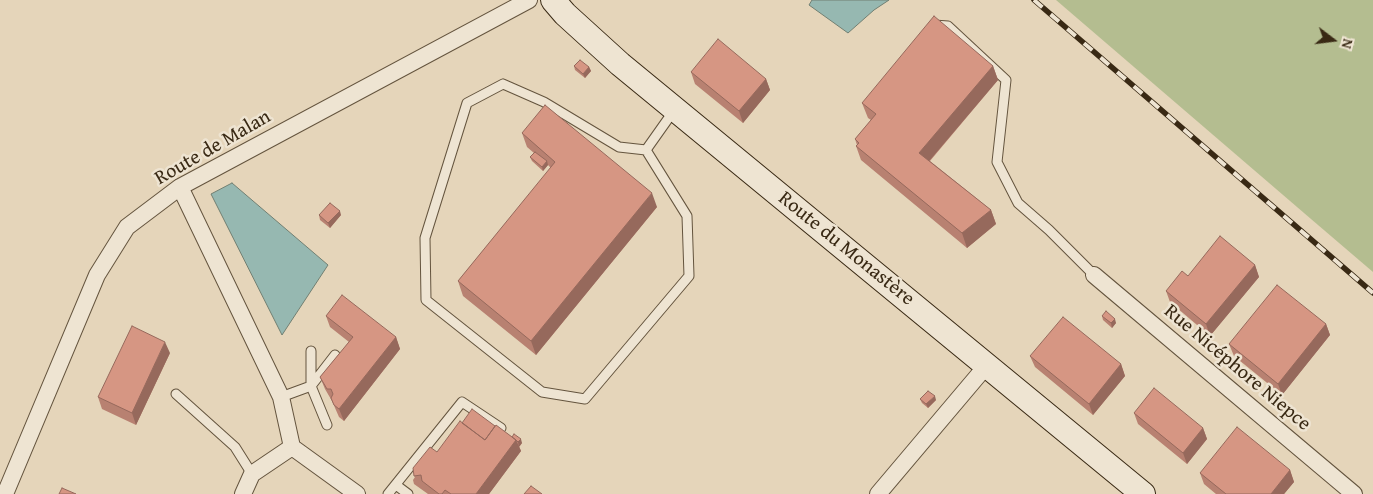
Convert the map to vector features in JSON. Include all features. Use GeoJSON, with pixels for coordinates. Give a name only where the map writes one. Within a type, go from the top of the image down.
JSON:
{"type":"FeatureCollection","features":[{"type":"Feature","properties":{"kind":"street","name":"Route de Malan"},"geometry":{"type":"LineString","coordinates":[[5,494],[97,275],[127,227],[180,187],[529,0]]}},
{"type":"Feature","properties":{"kind":"street","name":"Route du Monastère"},"geometry":{"type":"LineString","coordinates":[[553,0],[565,14],[613,58],[1143,494]]}},
{"type":"Feature","properties":{"kind":"street"},"geometry":{"type":"LineString","coordinates":[[180,187],[281,397],[292,447],[357,494]]}},
{"type":"Feature","properties":{"kind":"street","name":"Rue Nicéphore Niepce"},"geometry":{"type":"LineString","coordinates":[[1094,275],[1354,494]]}},
{"type":"Feature","properties":{"kind":"street"},"geometry":{"type":"LineString","coordinates":[[878,494],[987,365]]}},
{"type":"Feature","properties":{"kind":"street"},"geometry":{"type":"LineString","coordinates":[[242,494],[252,474],[292,447]]}},
{"type":"Feature","properties":{"kind":"lane"},"geometry":{"type":"LineString","coordinates":[[928,32],[934,25],[948,26],[1006,80],[997,162],[1018,203],[1049,230],[1094,275]]}},
{"type":"Feature","properties":{"kind":"lane"},"geometry":{"type":"LineString","coordinates":[[503,84],[544,102],[619,147],[646,150],[687,216],[689,276],[585,399],[542,392],[426,300],[425,238],[466,102],[503,84]]}},
{"type":"Feature","properties":{"kind":"lane"},"geometry":{"type":"LineString","coordinates":[[646,150],[676,109]]}},
{"type":"Feature","properties":{"kind":"lane"},"geometry":{"type":"LineString","coordinates":[[311,351],[311,386],[327,425]]}},
{"type":"Feature","properties":{"kind":"lane"},"geometry":{"type":"LineString","coordinates":[[281,397],[311,386],[336,355]]}},
{"type":"Feature","properties":{"kind":"lane"},"geometry":{"type":"LineString","coordinates":[[176,394],[235,447],[252,474]]}},
{"type":"Feature","properties":{"kind":"lane"},"geometry":{"type":"LineString","coordinates":[[388,494],[462,402],[501,428]]}},
{"type":"Feature","properties":{"kind":"lane"},"geometry":{"type":"LineString","coordinates":[[396,484],[408,494]]}},
{"type":"Feature","properties":{"kind":"green space"},"geometry":{"type":"Polygon","coordinates":[[[1056,0],[1373,0],[1373,272],[1311,219],[1056,0]]]}},
{"type":"Feature","properties":{"kind":"water"},"geometry":{"type":"Polygon","coordinates":[[[812,0],[889,0],[874,10],[848,33],[809,5],[812,0]]]}},
{"type":"Feature","properties":{"kind":"water"},"geometry":{"type":"Polygon","coordinates":[[[232,183],[328,265],[282,335],[211,194],[232,183]]]}},
{"type":"Feature","properties":{"kind":"building"},"geometry":{"type":"Polygon","coordinates":[[[934,16],[993,66],[919,153],[991,210],[962,233],[856,146],[859,143],[855,139],[876,114],[862,103],[934,16]]]}},
{"type":"Feature","properties":{"kind":"building"},"geometry":{"type":"Polygon","coordinates":[[[718,39],[766,79],[739,111],[691,72],[718,39]]]}},
{"type":"Feature","properties":{"kind":"building"},"geometry":{"type":"Polygon","coordinates":[[[580,60],[589,67],[583,74],[574,66],[580,60]]]}},
{"type":"Feature","properties":{"kind":"building"},"geometry":{"type":"Polygon","coordinates":[[[545,105],[652,193],[531,341],[458,281],[555,162],[522,133],[545,105]]]}},
{"type":"Feature","properties":{"kind":"building"},"geometry":{"type":"Polygon","coordinates":[[[535,152],[547,161],[542,167],[530,157],[535,152]]]}},
{"type":"Feature","properties":{"kind":"building"},"geometry":{"type":"Polygon","coordinates":[[[330,203],[340,211],[328,223],[319,215],[330,203]]]}},
{"type":"Feature","properties":{"kind":"building"},"geometry":{"type":"Polygon","coordinates":[[[1220,236],[1255,265],[1206,324],[1166,291],[1182,271],[1188,276],[1220,236]]]}},
{"type":"Feature","properties":{"kind":"building"},"geometry":{"type":"Polygon","coordinates":[[[1277,285],[1326,324],[1278,384],[1229,344],[1277,285]]]}},
{"type":"Feature","properties":{"kind":"building"},"geometry":{"type":"Polygon","coordinates":[[[342,295],[396,337],[339,409],[334,405],[331,398],[333,394],[331,389],[327,389],[320,377],[353,337],[326,316],[342,295]]]}},
{"type":"Feature","properties":{"kind":"building"},"geometry":{"type":"Polygon","coordinates":[[[1106,311],[1115,319],[1111,323],[1102,316],[1106,311]]]}},
{"type":"Feature","properties":{"kind":"building"},"geometry":{"type":"Polygon","coordinates":[[[1063,317],[1121,364],[1089,404],[1030,356],[1063,317]]]}},
{"type":"Feature","properties":{"kind":"building"},"geometry":{"type":"Polygon","coordinates":[[[132,326],[165,342],[132,413],[98,397],[132,326]]]}},
{"type":"Feature","properties":{"kind":"building"},"geometry":{"type":"Polygon","coordinates":[[[1154,388],[1203,428],[1183,453],[1134,413],[1154,388]]]}},
{"type":"Feature","properties":{"kind":"building"},"geometry":{"type":"Polygon","coordinates":[[[928,391],[935,396],[926,404],[920,399],[928,391]]]}},
{"type":"Feature","properties":{"kind":"building"},"geometry":{"type":"Polygon","coordinates":[[[472,409],[495,426],[485,440],[462,423],[472,409]]]}},
{"type":"Feature","properties":{"kind":"building"},"geometry":{"type":"Polygon","coordinates":[[[460,421],[485,440],[496,425],[516,440],[476,494],[451,494],[445,490],[442,494],[439,494],[422,481],[421,475],[414,476],[413,468],[430,447],[437,452],[460,421]]]}},
{"type":"Feature","properties":{"kind":"building"},"geometry":{"type":"Polygon","coordinates":[[[1237,427],[1290,470],[1271,494],[1226,494],[1200,473],[1237,427]]]}},
{"type":"Feature","properties":{"kind":"building"},"geometry":{"type":"Polygon","coordinates":[[[514,434],[521,439],[518,442],[512,437],[514,434]]]}},
{"type":"Feature","properties":{"kind":"building"},"geometry":{"type":"Polygon","coordinates":[[[531,486],[542,494],[524,494],[531,486]]]}},
{"type":"Feature","properties":{"kind":"building"},"geometry":{"type":"Polygon","coordinates":[[[62,488],[76,494],[59,494],[62,488]]]}},
{"type":"Feature","properties":{"kind":"railway"},"geometry":{"type":"LineString","coordinates":[[1034,0],[1373,293]]}}]}
